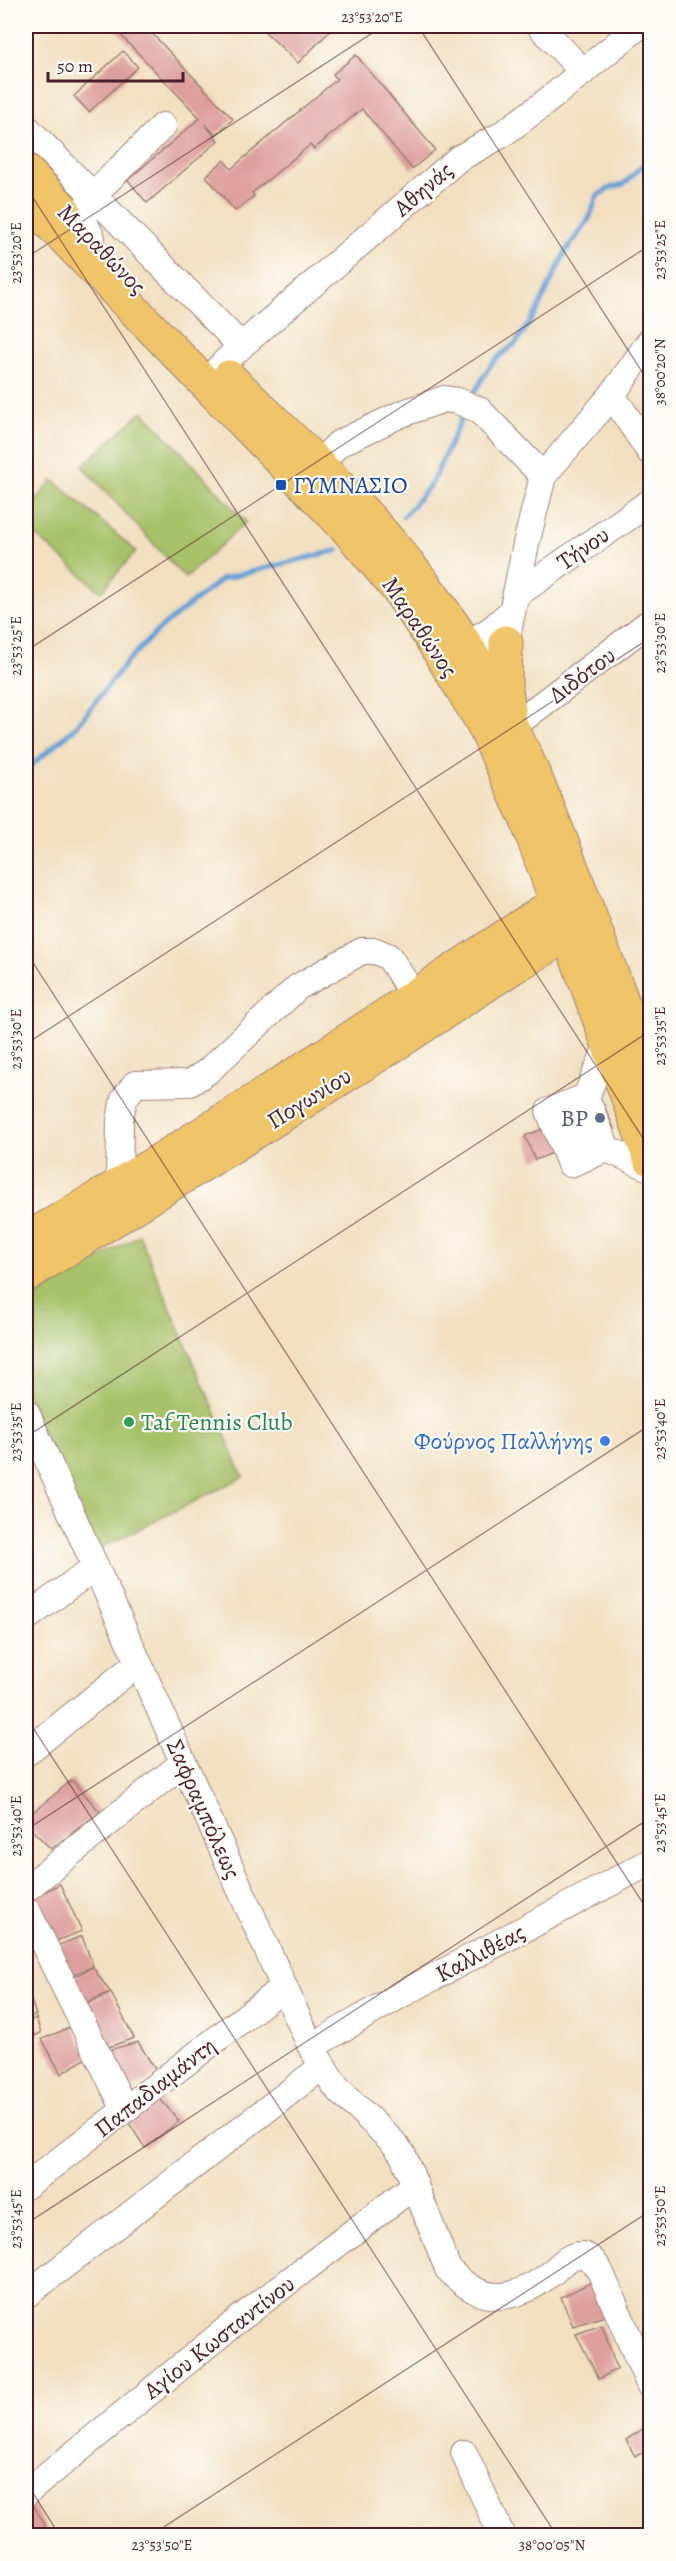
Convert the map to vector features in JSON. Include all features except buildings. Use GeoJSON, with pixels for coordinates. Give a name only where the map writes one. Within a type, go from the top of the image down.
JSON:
{"type":"FeatureCollection","features":[{"type":"Feature","properties":{"kind":"main road","name":"Μαραθώνος"},"geometry":{"type":"LineString","coordinates":[[26,171],[92,238],[230,357],[319,464],[398,551],[437,601],[491,740],[534,837],[569,896]]}},
{"type":"Feature","properties":{"kind":"main road","name":"Μαραθώνος"},"geometry":{"type":"LineString","coordinates":[[26,199],[347,530],[460,661],[512,727],[536,774],[580,928],[647,1056]]}},
{"type":"Feature","properties":{"kind":"main road"},"geometry":{"type":"LineString","coordinates":[[512,616],[505,685],[512,727]]}},
{"type":"Feature","properties":{"kind":"main road"},"geometry":{"type":"LineString","coordinates":[[508,934],[525,910],[534,888],[538,861],[534,837]]}},
{"type":"Feature","properties":{"kind":"main road","name":"Πογωνίου"},"geometry":{"type":"LineString","coordinates":[[26,1239],[119,1186],[308,1067],[569,896]]}},
{"type":"Feature","properties":{"kind":"main road","name":"Μαραθώνος"},"geometry":{"type":"LineString","coordinates":[[580,928],[587,986],[651,1159]]}},
{"type":"Feature","properties":{"kind":"main road","name":"Πογωνίου"},"geometry":{"type":"LineString","coordinates":[[26,1275],[512,968],[580,928]]}},
{"type":"Feature","properties":{"kind":"main road"},"geometry":{"type":"LineString","coordinates":[[512,968],[531,963],[553,962],[569,968],[587,986]]}},
{"type":"Feature","properties":{"kind":"street"},"geometry":{"type":"LineString","coordinates":[[540,26],[583,72]]}},
{"type":"Feature","properties":{"kind":"street","name":"Αθηνάς"},"geometry":{"type":"LineString","coordinates":[[230,357],[458,159],[501,135],[639,26]]}},
{"type":"Feature","properties":{"kind":"street"},"geometry":{"type":"LineString","coordinates":[[92,238],[84,222],[84,209],[92,196],[163,126]]}},
{"type":"Feature","properties":{"kind":"street"},"geometry":{"type":"LineString","coordinates":[[26,127],[92,196],[230,357]]}},
{"type":"Feature","properties":{"kind":"street"},"geometry":{"type":"LineString","coordinates":[[512,616],[543,476],[612,395],[651,341]]}},
{"type":"Feature","properties":{"kind":"street"},"geometry":{"type":"LineString","coordinates":[[612,395],[651,452]]}},
{"type":"Feature","properties":{"kind":"street"},"geometry":{"type":"LineString","coordinates":[[319,464],[338,444],[401,414],[444,399],[469,405],[543,476]]}},
{"type":"Feature","properties":{"kind":"street","name":"Τήνου"},"geometry":{"type":"LineString","coordinates":[[460,661],[492,629],[512,616],[651,502]]}},
{"type":"Feature","properties":{"kind":"street","name":"Διδότου"},"geometry":{"type":"LineString","coordinates":[[512,727],[651,622]]}},
{"type":"Feature","properties":{"kind":"street"},"geometry":{"type":"LineString","coordinates":[[119,1186],[120,1119],[124,1099],[135,1084],[190,1083],[208,1071],[298,987],[362,951],[376,951],[389,957],[414,996]]}},
{"type":"Feature","properties":{"kind":"street"},"geometry":{"type":"LineString","coordinates":[[608,1044],[577,1100],[549,1111],[570,1164],[598,1153],[651,1168]]}},
{"type":"Feature","properties":{"kind":"street"},"geometry":{"type":"LineString","coordinates":[[577,1100],[598,1153]]}},
{"type":"Feature","properties":{"kind":"street","name":"Σαφραμπόλεως"},"geometry":{"type":"LineString","coordinates":[[26,1412],[317,2057],[336,2087],[393,2142],[403,2155],[448,2269],[461,2283],[478,2293],[498,2296],[517,2294],[535,2286],[571,2257],[580,2254],[588,2256],[600,2271],[651,2386]]}},
{"type":"Feature","properties":{"kind":"street"},"geometry":{"type":"LineString","coordinates":[[26,1618],[95,1566]]}},
{"type":"Feature","properties":{"kind":"street"},"geometry":{"type":"LineString","coordinates":[[26,1753],[138,1663]]}},
{"type":"Feature","properties":{"kind":"street"},"geometry":{"type":"LineString","coordinates":[[125,2110],[27,1900],[183,1763]]}},
{"type":"Feature","properties":{"kind":"street","name":"Καλλιθέας"},"geometry":{"type":"LineString","coordinates":[[26,2295],[317,2057],[404,1993],[651,1862]]}},
{"type":"Feature","properties":{"kind":"street","name":"Παπαδιαμάντη"},"geometry":{"type":"LineString","coordinates":[[26,2187],[284,1987]]}},
{"type":"Feature","properties":{"kind":"street","name":"Αγίου Κωσταντίνου"},"geometry":{"type":"LineString","coordinates":[[26,2493],[238,2320],[415,2185]]}},
{"type":"Feature","properties":{"kind":"street"},"geometry":{"type":"LineString","coordinates":[[464,2452],[502,2535]]}},
{"type":"Feature","properties":{"kind":"green space"},"geometry":{"type":"Polygon","coordinates":[[[143,411],[246,522],[185,578],[82,466],[143,411]]]}},
{"type":"Feature","properties":{"kind":"green space"},"geometry":{"type":"Polygon","coordinates":[[[53,480],[136,551],[101,592],[26,527],[26,513],[53,480]]]}},
{"type":"Feature","properties":{"kind":"green space","name":"Taf Tennis Club"},"geometry":{"type":"Polygon","coordinates":[[[139,1235],[243,1477],[95,1551],[26,1393],[26,1302],[139,1235]]]}},
{"type":"Feature","properties":{"kind":"waterway"},"geometry":{"type":"LineString","coordinates":[[471,398],[488,369],[497,358],[516,343],[536,313],[566,251],[589,219],[597,196],[610,188],[624,184],[650,158]]}},
{"type":"Feature","properties":{"kind":"waterway"},"geometry":{"type":"LineString","coordinates":[[403,517],[432,483],[465,411]]}},
{"type":"Feature","properties":{"kind":"waterway"},"geometry":{"type":"LineString","coordinates":[[26,770],[76,727],[124,665],[158,630],[222,579],[339,550]]}},
{"type":"Feature","properties":{"kind":"place","name":"ΓΥΜΝΑΣΙΟ"},"geometry":{"type":"Point","coordinates":[281,485]}},
{"type":"Feature","properties":{"kind":"place","name":"BP"},"geometry":{"type":"Point","coordinates":[600,1118]}},
{"type":"Feature","properties":{"kind":"place","name":"Taf Tennis Club"},"geometry":{"type":"Point","coordinates":[129,1422]}},
{"type":"Feature","properties":{"kind":"place","name":"Φούρνος Παλλήνης"},"geometry":{"type":"Point","coordinates":[605,1441]}}]}
